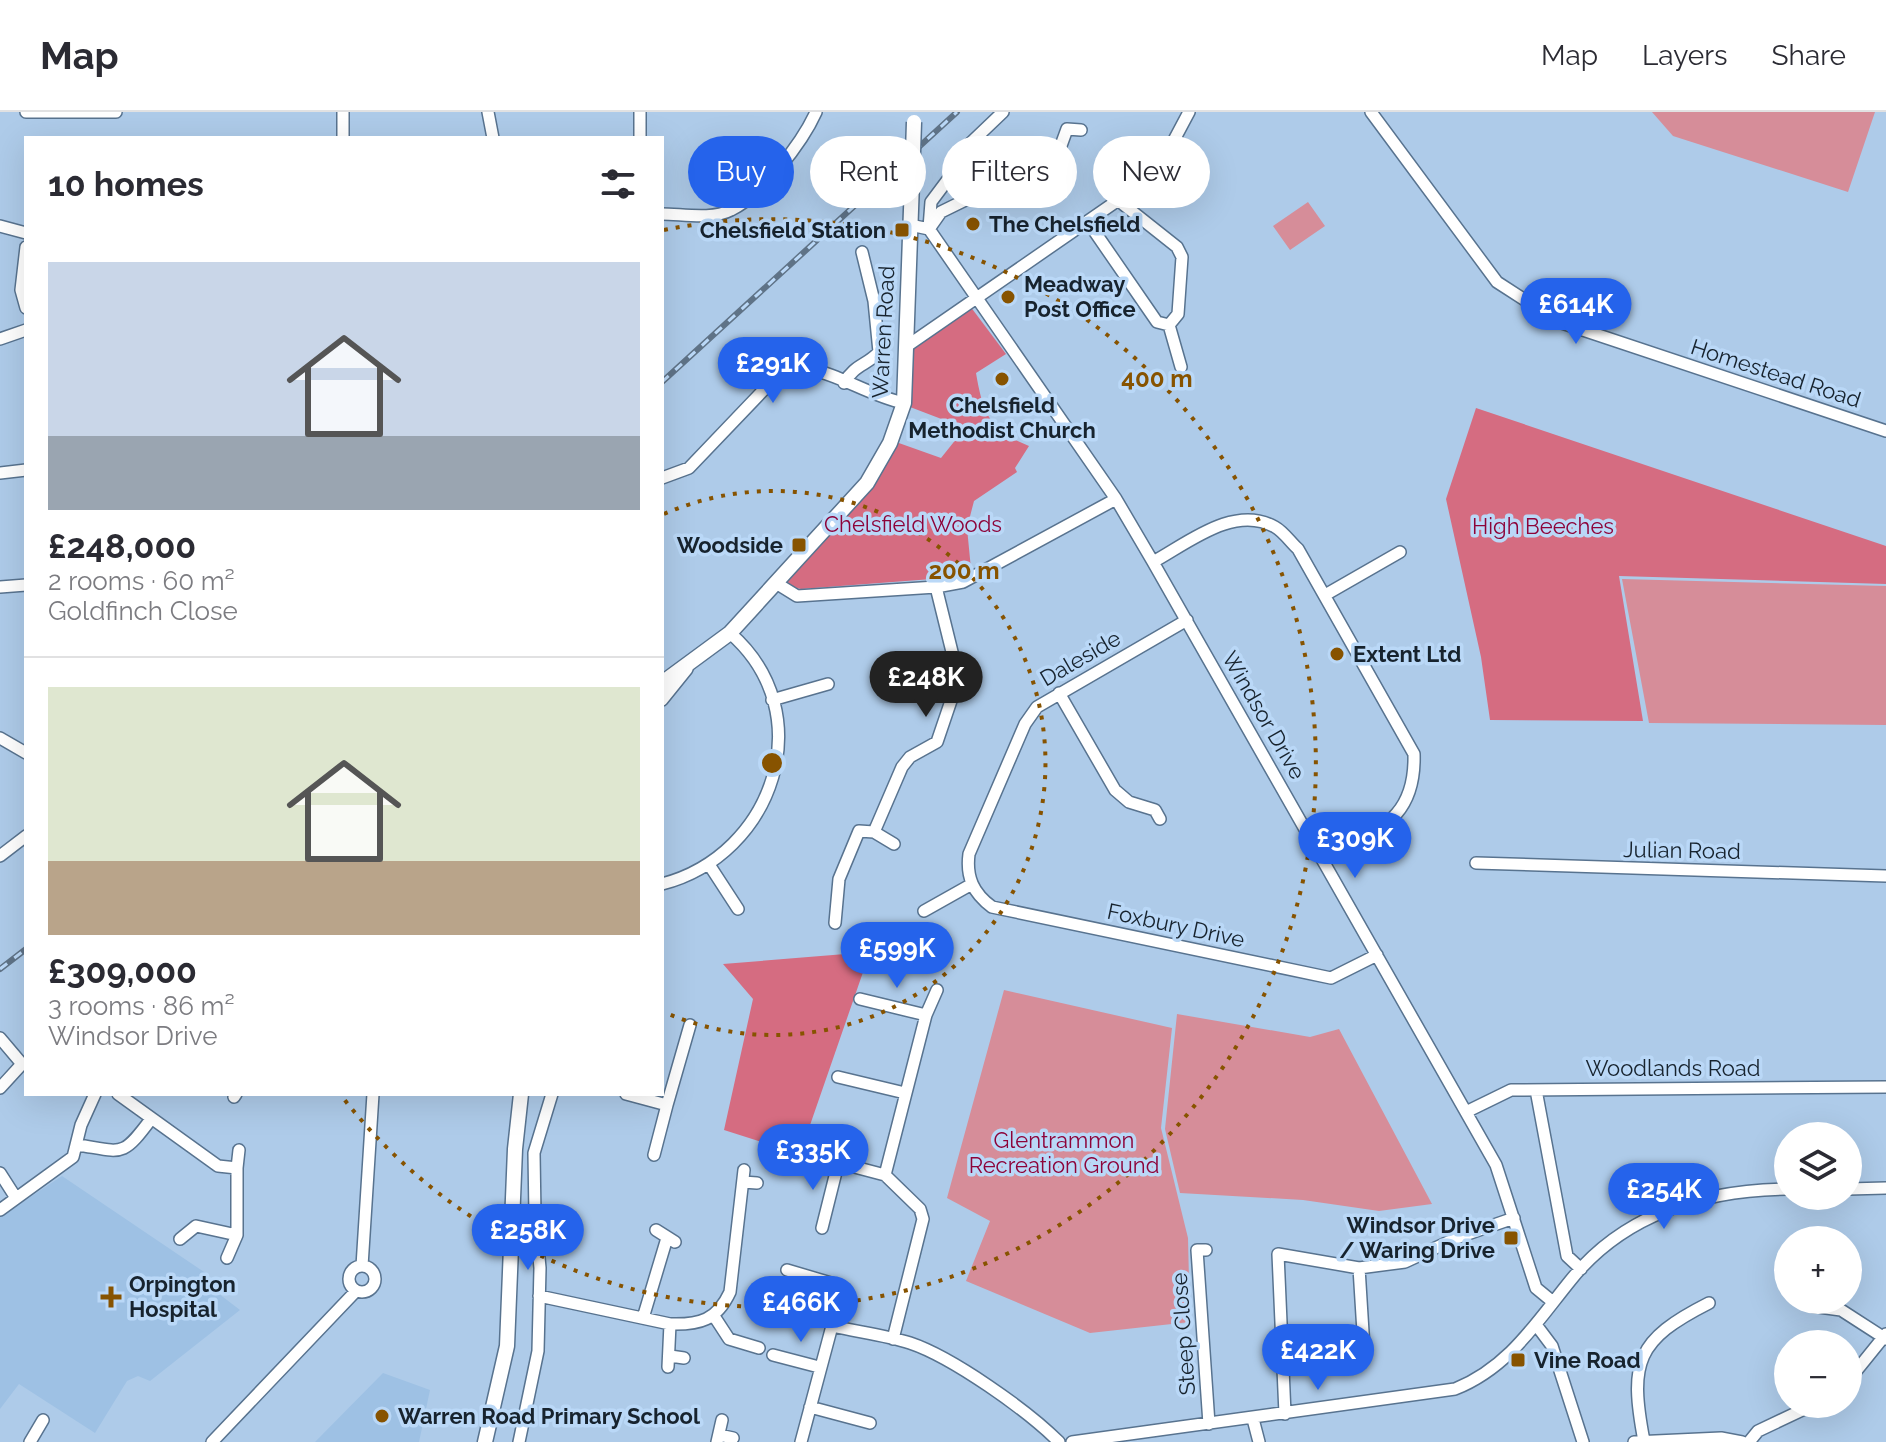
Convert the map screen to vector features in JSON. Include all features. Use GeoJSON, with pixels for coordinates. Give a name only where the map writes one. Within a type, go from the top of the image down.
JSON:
{"type":"FeatureCollection","features":[{"type":"Feature","properties":{"kind":"street"},"geometry":{"type":"LineString","coordinates":[[26,112],[116,112]]}},
{"type":"Feature","properties":{"kind":"street"},"geometry":{"type":"LineString","coordinates":[[343,112],[343,136]]}},
{"type":"Feature","properties":{"kind":"street"},"geometry":{"type":"LineString","coordinates":[[488,112],[493,136]]}},
{"type":"Feature","properties":{"kind":"street"},"geometry":{"type":"LineString","coordinates":[[640,112],[640,136]]}},
{"type":"Feature","properties":{"kind":"street"},"geometry":{"type":"LineString","coordinates":[[664,214],[713,214],[731,210],[789,157],[805,136],[816,112]]}},
{"type":"Feature","properties":{"kind":"street"},"geometry":{"type":"LineString","coordinates":[[929,229],[931,202],[952,174],[958,155],[1003,112]]}},
{"type":"Feature","properties":{"kind":"street"},"geometry":{"type":"LineString","coordinates":[[1176,136],[1189,112]]}},
{"type":"Feature","properties":{"kind":"street","name":"Homestead Road"},"geometry":{"type":"LineString","coordinates":[[1371,112],[1476,256],[1497,282],[1522,300],[1559,322],[1886,431]]}},
{"type":"Feature","properties":{"kind":"street","name":"Warren Road"},"geometry":{"type":"LineString","coordinates":[[664,678],[690,665],[730,633],[867,483],[890,443],[904,403],[914,117]]}},
{"type":"Feature","properties":{"kind":"street"},"geometry":{"type":"LineString","coordinates":[[929,229],[941,212],[1051,158],[1059,151],[1067,129],[1081,130]]}},
{"type":"Feature","properties":{"kind":"street"},"geometry":{"type":"LineString","coordinates":[[907,346],[1109,208]]}},
{"type":"Feature","properties":{"kind":"street"},"geometry":{"type":"LineString","coordinates":[[1128,208],[1177,247],[1182,257],[1178,314],[1169,325]]}},
{"type":"Feature","properties":{"kind":"street"},"geometry":{"type":"LineString","coordinates":[[1088,222],[1157,322],[1169,325]]}},
{"type":"Feature","properties":{"kind":"street"},"geometry":{"type":"LineString","coordinates":[[910,225],[929,229]]}},
{"type":"Feature","properties":{"kind":"street"},"geometry":{"type":"LineString","coordinates":[[0,226],[21,232]]}},
{"type":"Feature","properties":{"kind":"street","name":"Windsor Drive"},"geometry":{"type":"LineString","coordinates":[[929,229],[1116,499],[1187,620],[1496,1165],[1536,1288],[1553,1302]]}},
{"type":"Feature","properties":{"kind":"street"},"geometry":{"type":"LineString","coordinates":[[844,383],[853,367],[872,360],[879,352],[874,301],[862,252]]}},
{"type":"Feature","properties":{"kind":"street"},"geometry":{"type":"LineString","coordinates":[[24,264],[21,290],[24,301]]}},
{"type":"Feature","properties":{"kind":"street"},"geometry":{"type":"LineString","coordinates":[[1169,325],[1181,367]]}},
{"type":"Feature","properties":{"kind":"street"},"geometry":{"type":"LineString","coordinates":[[0,339],[24,331]]}},
{"type":"Feature","properties":{"kind":"street"},"geometry":{"type":"LineString","coordinates":[[664,477],[689,468],[776,377],[790,370],[805,367],[904,403]]}},
{"type":"Feature","properties":{"kind":"street"},"geometry":{"type":"LineString","coordinates":[[0,473],[24,470]]}},
{"type":"Feature","properties":{"kind":"street"},"geometry":{"type":"LineString","coordinates":[[776,583],[797,596],[936,587],[986,573],[1116,499]]}},
{"type":"Feature","properties":{"kind":"street"},"geometry":{"type":"LineString","coordinates":[[1153,562],[1221,524],[1249,520],[1276,527],[1298,549],[1325,595],[1414,754],[1415,783],[1404,806],[1387,823],[1324,860]]}},
{"type":"Feature","properties":{"kind":"street"},"geometry":{"type":"LineString","coordinates":[[1325,595],[1400,552]]}},
{"type":"Feature","properties":{"kind":"street"},"geometry":{"type":"LineString","coordinates":[[0,587],[24,585]]}},
{"type":"Feature","properties":{"kind":"street"},"geometry":{"type":"LineString","coordinates":[[874,832],[902,767],[910,757],[937,742],[956,686],[936,587]]}},
{"type":"Feature","properties":{"kind":"street","name":"Daleside"},"geometry":{"type":"LineString","coordinates":[[972,884],[967,871],[969,854],[1025,724],[1037,707],[1187,620]]}},
{"type":"Feature","properties":{"kind":"street"},"geometry":{"type":"LineString","coordinates":[[664,883],[710,866],[740,840],[760,812],[773,782],[777,726],[772,700],[762,671],[730,633]]}},
{"type":"Feature","properties":{"kind":"street","name":"Warren Road"},"geometry":{"type":"LineString","coordinates":[[664,698],[690,665]]}},
{"type":"Feature","properties":{"kind":"street"},"geometry":{"type":"LineString","coordinates":[[904,679],[956,676]]}},
{"type":"Feature","properties":{"kind":"street"},"geometry":{"type":"LineString","coordinates":[[772,700],[828,684]]}},
{"type":"Feature","properties":{"kind":"street"},"geometry":{"type":"LineString","coordinates":[[1059,693],[1115,790],[1129,802],[1155,810],[1160,819]]}},
{"type":"Feature","properties":{"kind":"street"},"geometry":{"type":"LineString","coordinates":[[0,738],[24,752]]}},
{"type":"Feature","properties":{"kind":"street"},"geometry":{"type":"LineString","coordinates":[[839,918],[839,879],[859,831],[874,832],[894,844]]}},
{"type":"Feature","properties":{"kind":"street"},"geometry":{"type":"LineString","coordinates":[[0,856],[24,838]]}},
{"type":"Feature","properties":{"kind":"street","name":"Julian Road"},"geometry":{"type":"LineString","coordinates":[[1476,863],[1886,876]]}},
{"type":"Feature","properties":{"kind":"street"},"geometry":{"type":"LineString","coordinates":[[710,866],[738,909]]}},
{"type":"Feature","properties":{"kind":"street"},"geometry":{"type":"LineString","coordinates":[[924,911],[972,884]]}},
{"type":"Feature","properties":{"kind":"street","name":"Foxbury Drive"},"geometry":{"type":"LineString","coordinates":[[972,884],[980,898],[992,907],[1331,978],[1377,955]]}},
{"type":"Feature","properties":{"kind":"street"},"geometry":{"type":"LineString","coordinates":[[885,1175],[926,1015],[937,990]]}},
{"type":"Feature","properties":{"kind":"street"},"geometry":{"type":"LineString","coordinates":[[860,999],[926,1015]]}},
{"type":"Feature","properties":{"kind":"street"},"geometry":{"type":"LineString","coordinates":[[654,1155],[690,1025]]}},
{"type":"Feature","properties":{"kind":"street"},"geometry":{"type":"LineString","coordinates":[[0,1038],[24,1066],[0,1088]]}},
{"type":"Feature","properties":{"kind":"street"},"geometry":{"type":"LineString","coordinates":[[838,1077],[905,1093]]}},
{"type":"Feature","properties":{"kind":"street","name":"Woodlands Road"},"geometry":{"type":"LineString","coordinates":[[1466,1112],[1511,1090],[1886,1087]]}},
{"type":"Feature","properties":{"kind":"street"},"geometry":{"type":"LineString","coordinates":[[1536,1090],[1567,1256],[1581,1269]]}},
{"type":"Feature","properties":{"kind":"street"},"geometry":{"type":"LineString","coordinates":[[0,1210],[73,1157],[81,1125],[94,1096]]}},
{"type":"Feature","properties":{"kind":"street"},"geometry":{"type":"LineString","coordinates":[[121,1096],[218,1166],[237,1168]]}},
{"type":"Feature","properties":{"kind":"street"},"geometry":{"type":"LineString","coordinates":[[362,1266],[373,1096]]}},
{"type":"Feature","properties":{"kind":"street"},"geometry":{"type":"LineString","coordinates":[[485,1442],[507,1346],[515,1149],[521,1096]]}},
{"type":"Feature","properties":{"kind":"street"},"geometry":{"type":"LineString","coordinates":[[519,1442],[538,1351],[534,1153],[551,1096]]}},
{"type":"Feature","properties":{"kind":"street"},"geometry":{"type":"LineString","coordinates":[[633,1096],[667,1105]]}},
{"type":"Feature","properties":{"kind":"street"},"geometry":{"type":"LineString","coordinates":[[78,1145],[104,1152],[119,1151],[133,1143],[151,1119]]}},
{"type":"Feature","properties":{"kind":"street"},"geometry":{"type":"LineString","coordinates":[[227,1258],[237,1235],[239,1150]]}},
{"type":"Feature","properties":{"kind":"street"},"geometry":{"type":"LineString","coordinates":[[809,1155],[885,1175],[920,1209],[923,1219],[893,1339]]}},
{"type":"Feature","properties":{"kind":"street"},"geometry":{"type":"LineString","coordinates":[[822,1228],[838,1164]]}},
{"type":"Feature","properties":{"kind":"street"},"geometry":{"type":"LineString","coordinates":[[0,1173],[16,1198]]}},
{"type":"Feature","properties":{"kind":"street"},"geometry":{"type":"LineString","coordinates":[[539,1296],[670,1324],[702,1322],[714,1316],[730,1292],[744,1176],[757,1183]]}},
{"type":"Feature","properties":{"kind":"street"},"geometry":{"type":"LineString","coordinates":[[1862,1189],[1886,1188]]}},
{"type":"Feature","properties":{"kind":"street"},"geometry":{"type":"LineString","coordinates":[[1072,1442],[1455,1389],[1501,1362],[1537,1326],[1581,1269],[1621,1235],[1681,1204],[1735,1190],[1774,1189]]}},
{"type":"Feature","properties":{"kind":"street"},"geometry":{"type":"LineString","coordinates":[[1285,1414],[1278,1254],[1359,1268],[1405,1262],[1459,1237],[1514,1218]]}},
{"type":"Feature","properties":{"kind":"street"},"geometry":{"type":"LineString","coordinates":[[180,1239],[196,1226],[237,1235]]}},
{"type":"Feature","properties":{"kind":"street"},"geometry":{"type":"LineString","coordinates":[[643,1318],[671,1240],[656,1230]]}},
{"type":"Feature","properties":{"kind":"street","name":"Steep Close"},"geometry":{"type":"LineString","coordinates":[[1206,1250],[1197,1250],[1209,1424]]}},
{"type":"Feature","properties":{"kind":"street"},"geometry":{"type":"LineString","coordinates":[[362,1266],[373,1272],[374,1285],[364,1293],[349,1285],[353,1269],[362,1266]]}},
{"type":"Feature","properties":{"kind":"street"},"geometry":{"type":"LineString","coordinates":[[1359,1268],[1364,1348]]}},
{"type":"Feature","properties":{"kind":"street"},"geometry":{"type":"LineString","coordinates":[[787,1270],[841,1286],[801,1442]]}},
{"type":"Feature","properties":{"kind":"street"},"geometry":{"type":"LineString","coordinates":[[212,1442],[356,1291]]}},
{"type":"Feature","properties":{"kind":"street"},"geometry":{"type":"LineString","coordinates":[[1644,1441],[1637,1389],[1644,1355],[1659,1332],[1709,1303]]}},
{"type":"Feature","properties":{"kind":"street"},"geometry":{"type":"LineString","coordinates":[[1848,1314],[1885,1337],[1862,1364]]}},
{"type":"Feature","properties":{"kind":"street"},"geometry":{"type":"LineString","coordinates":[[714,1316],[729,1339],[759,1348]]}},
{"type":"Feature","properties":{"kind":"street"},"geometry":{"type":"LineString","coordinates":[[670,1324],[669,1361],[684,1358]]}},
{"type":"Feature","properties":{"kind":"street"},"geometry":{"type":"LineString","coordinates":[[832,1326],[893,1339],[931,1353],[990,1388],[1059,1442]]}},
{"type":"Feature","properties":{"kind":"street"},"geometry":{"type":"LineString","coordinates":[[1537,1326],[1552,1346],[1583,1442]]}},
{"type":"Feature","properties":{"kind":"street"},"geometry":{"type":"LineString","coordinates":[[773,1355],[819,1367]]}},
{"type":"Feature","properties":{"kind":"street"},"geometry":{"type":"LineString","coordinates":[[810,1407],[870,1423]]}},
{"type":"Feature","properties":{"kind":"street"},"geometry":{"type":"LineString","coordinates":[[1749,1442],[1762,1429],[1785,1418]]}},
{"type":"Feature","properties":{"kind":"street"},"geometry":{"type":"LineString","coordinates":[[1253,1419],[1259,1442]]}},
{"type":"Feature","properties":{"kind":"street"},"geometry":{"type":"LineString","coordinates":[[30,1442],[43,1420]]}},
{"type":"Feature","properties":{"kind":"street"},"geometry":{"type":"LineString","coordinates":[[722,1420],[718,1438],[733,1438]]}},
{"type":"Feature","properties":{"kind":"street"},"geometry":{"type":"LineString","coordinates":[[1634,1442],[1721,1438],[1742,1442]]}},
{"type":"Feature","properties":{"kind":"shaded area","name":"Orpington Hospital"},"geometry":{"type":"Polygon","coordinates":[[[62,1176],[207,1274],[206,1284],[240,1310],[150,1381],[138,1376],[127,1381],[95,1433],[19,1384],[0,1409],[0,1217],[62,1176]]]}},
{"type":"Feature","properties":{"kind":"shaded area","name":"Warren Road Primary School"},"geometry":{"type":"Polygon","coordinates":[[[383,1373],[430,1390],[419,1442],[315,1442],[383,1373]]]}},
{"type":"Feature","properties":{"kind":"green space"},"geometry":{"type":"Polygon","coordinates":[[[1652,112],[1875,112],[1848,192],[1673,136],[1652,112]]]}},
{"type":"Feature","properties":{"kind":"green space"},"geometry":{"type":"Polygon","coordinates":[[[1308,202],[1325,226],[1290,250],[1273,226],[1308,202]]]}},
{"type":"Feature","properties":{"kind":"green space","name":"Chelsfield Woods"},"geometry":{"type":"Polygon","coordinates":[[[970,306],[1006,354],[976,373],[986,410],[990,419],[1005,434],[1029,446],[1015,468],[1017,472],[974,501],[967,528],[971,569],[932,579],[801,589],[792,587],[785,579],[896,442],[941,458],[965,428],[910,407],[912,346],[970,306]]]}},
{"type":"Feature","properties":{"kind":"green space","name":"High Beeches"},"geometry":{"type":"Polygon","coordinates":[[[1476,408],[1886,546],[1886,584],[1619,576],[1643,721],[1490,720],[1481,657],[1446,499],[1476,408]]]}},
{"type":"Feature","properties":{"kind":"green space"},"geometry":{"type":"Polygon","coordinates":[[[1622,579],[1886,586],[1886,725],[1649,723],[1622,579]]]}},
{"type":"Feature","properties":{"kind":"green space"},"geometry":{"type":"Polygon","coordinates":[[[870,952],[800,1154],[724,1130],[753,999],[723,964],[870,952]]]}},
{"type":"Feature","properties":{"kind":"green space","name":"Glentrammon Recreation Ground"},"geometry":{"type":"Polygon","coordinates":[[[1004,990],[1172,1028],[1161,1128],[1188,1238],[1190,1322],[1090,1333],[966,1281],[990,1221],[947,1198],[1004,990]]]}},
{"type":"Feature","properties":{"kind":"green space","name":"Glentrammon Recreation Ground"},"geometry":{"type":"Polygon","coordinates":[[[1177,1014],[1310,1037],[1339,1029],[1432,1204],[1379,1211],[1303,1200],[1180,1193],[1165,1129],[1177,1014]]]}},
{"type":"Feature","properties":{"kind":"railway"},"geometry":{"type":"LineString","coordinates":[[664,380],[957,112]]}},
{"type":"Feature","properties":{"kind":"railway"},"geometry":{"type":"LineString","coordinates":[[0,969],[24,951]]}},
{"type":"Feature","properties":{"kind":"place","name":"The Chelsfield"},"geometry":{"type":"Point","coordinates":[973,224]}},
{"type":"Feature","properties":{"kind":"place","name":"Chelsfield Station"},"geometry":{"type":"Point","coordinates":[902,230]}},
{"type":"Feature","properties":{"kind":"place","name":"Meadway Post Office"},"geometry":{"type":"Point","coordinates":[1008,297]}},
{"type":"Feature","properties":{"kind":"place","name":"Chelsfield Methodist Church"},"geometry":{"type":"Point","coordinates":[1002,379]}},
{"type":"Feature","properties":{"kind":"place","name":"Woodside"},"geometry":{"type":"Point","coordinates":[799,545]}},
{"type":"Feature","properties":{"kind":"place","name":"Extent Ltd"},"geometry":{"type":"Point","coordinates":[1337,654]}},
{"type":"Feature","properties":{"kind":"place","name":"Windsor Drive / Waring Drive"},"geometry":{"type":"Point","coordinates":[1511,1238]}},
{"type":"Feature","properties":{"kind":"place","name":"Orpington Hospital"},"geometry":{"type":"Point","coordinates":[111,1297]}},
{"type":"Feature","properties":{"kind":"place","name":"Vine Road"},"geometry":{"type":"Point","coordinates":[1518,1360]}},
{"type":"Feature","properties":{"kind":"place","name":"Warren Road Primary School"},"geometry":{"type":"Point","coordinates":[382,1416]}}]}
